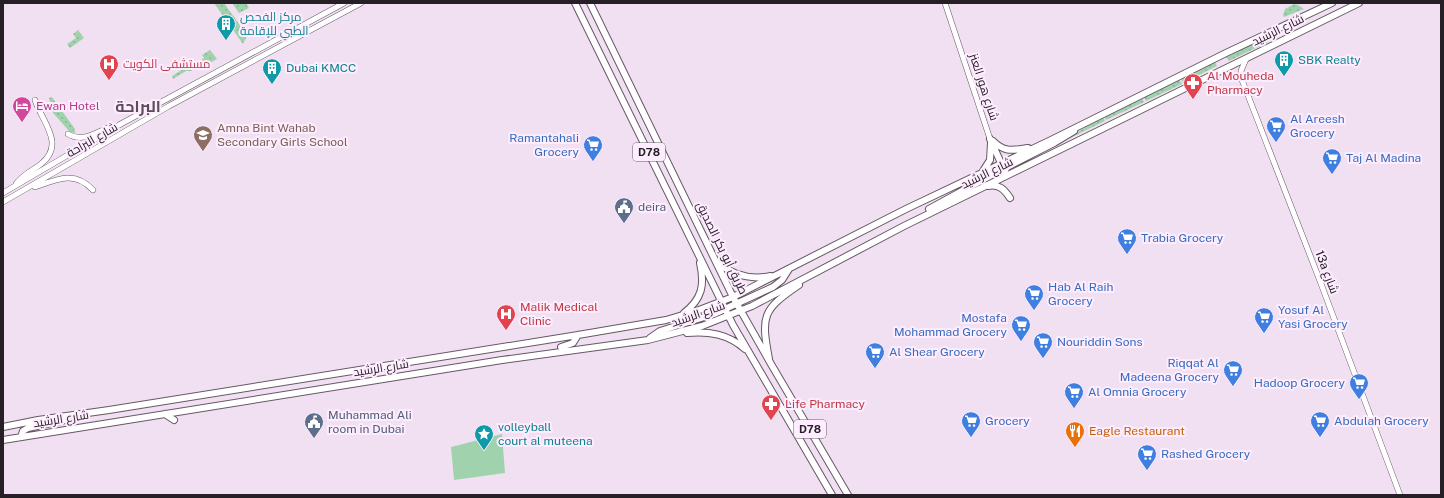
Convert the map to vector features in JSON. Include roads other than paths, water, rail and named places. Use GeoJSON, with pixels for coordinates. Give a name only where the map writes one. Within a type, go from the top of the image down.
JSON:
{"type":"FeatureCollection","features":[{"type":"Feature","properties":{"kind":"main road","name":"طريق أبو بكر الصديق"},"geometry":{"type":"LineString","coordinates":[[575,3],[728,316],[832,495]]}},
{"type":"Feature","properties":{"kind":"main road","name":"طريق أبو بكر الصديق"},"geometry":{"type":"LineString","coordinates":[[590,3],[733,297],[770,364],[848,495]]}},
{"type":"Feature","properties":{"kind":"main road","name":"شارع الرشيد"},"geometry":{"type":"LineString","coordinates":[[3,427],[654,323],[677,317],[733,297],[892,216],[1000,165],[1082,123],[1232,50],[1332,3]]}},
{"type":"Feature","properties":{"kind":"main road","name":"شارع الرشيد"},"geometry":{"type":"LineString","coordinates":[[3,440],[502,360],[648,340],[702,326],[741,311],[966,195],[1359,3]]}},
{"type":"Feature","properties":{"kind":"main road"},"geometry":{"type":"LineString","coordinates":[[1003,177],[1007,167],[1062,139],[1076,130],[1082,123]]}},
{"type":"Feature","properties":{"kind":"main road"},"geometry":{"type":"LineString","coordinates":[[990,139],[1006,150],[1036,146]]}},
{"type":"Feature","properties":{"kind":"main road"},"geometry":{"type":"LineString","coordinates":[[904,226],[939,204],[994,174],[1000,165],[990,139]]}},
{"type":"Feature","properties":{"kind":"main road"},"geometry":{"type":"LineString","coordinates":[[980,174],[990,160],[990,139]]}},
{"type":"Feature","properties":{"kind":"main road"},"geometry":{"type":"LineString","coordinates":[[966,195],[987,187],[995,186],[1005,190],[1010,198]]}},
{"type":"Feature","properties":{"kind":"main road"},"geometry":{"type":"LineString","coordinates":[[677,317],[690,309],[700,296],[703,279],[697,252]]}},
{"type":"Feature","properties":{"kind":"main road"},"geometry":{"type":"LineString","coordinates":[[715,261],[723,267],[740,275],[759,278],[778,275]]}},
{"type":"Feature","properties":{"kind":"main road"},"geometry":{"type":"LineString","coordinates":[[770,364],[765,330],[767,315],[770,309],[779,299],[825,267]]}},
{"type":"Feature","properties":{"kind":"main road"},"geometry":{"type":"LineString","coordinates":[[648,340],[660,331],[694,321],[737,304],[778,283],[786,275],[789,269]]}},
{"type":"Feature","properties":{"kind":"main road"},"geometry":{"type":"LineString","coordinates":[[672,335],[699,332],[713,333],[735,341],[748,351]]}},
{"type":"Feature","properties":{"kind":"main road"},"geometry":{"type":"LineString","coordinates":[[502,360],[569,345],[573,343],[578,335]]}},
{"type":"Feature","properties":{"kind":"main road"},"geometry":{"type":"LineString","coordinates":[[165,414],[174,420]]}},
{"type":"Feature","properties":{"kind":"main road"},"geometry":{"type":"LineString","coordinates":[[21,437],[24,431],[28,428],[64,420],[71,415]]}},
{"type":"Feature","properties":{"kind":"street","name":"شارع البراحة"},"geometry":{"type":"LineString","coordinates":[[3,193],[119,125],[344,3]]}},
{"type":"Feature","properties":{"kind":"street","name":"شارع البراحة"},"geometry":{"type":"LineString","coordinates":[[3,202],[169,106],[360,3]]}},
{"type":"Feature","properties":{"kind":"street","name":"شارع هور العنز"},"geometry":{"type":"LineString","coordinates":[[945,3],[990,139]]}},
{"type":"Feature","properties":{"kind":"street","name":"13a شارع"},"geometry":{"type":"LineString","coordinates":[[1247,57],[1242,66],[1242,80],[1320,281],[1400,495]]}},
{"type":"Feature","properties":{"kind":"street"},"geometry":{"type":"LineString","coordinates":[[15,186],[23,176],[48,157],[51,149],[51,133],[35,100]]}},
{"type":"Feature","properties":{"kind":"street"},"geometry":{"type":"LineString","coordinates":[[68,134],[76,138],[85,138],[104,129],[119,125]]}},
{"type":"Feature","properties":{"kind":"street"},"geometry":{"type":"LineString","coordinates":[[1000,165],[1003,177]]}},
{"type":"Feature","properties":{"kind":"street"},"geometry":{"type":"LineString","coordinates":[[24,190],[57,179],[67,178],[83,182],[93,190]]}},
{"type":"Feature","properties":{"kind":"place","name":"مركز الفحص الطبي للإقامة"},"geometry":{"type":"Point","coordinates":[226,41]}},
{"type":"Feature","properties":{"kind":"place","name":"SBK Realty"},"geometry":{"type":"Point","coordinates":[1284,77]}},
{"type":"Feature","properties":{"kind":"place","name":"مستشفى الكويت"},"geometry":{"type":"Point","coordinates":[109,81]}},
{"type":"Feature","properties":{"kind":"place","name":"Dubai KMCC"},"geometry":{"type":"Point","coordinates":[272,85]}},
{"type":"Feature","properties":{"kind":"place","name":"Al Mouheda Pharmacy"},"geometry":{"type":"Point","coordinates":[1193,100]}},
{"type":"Feature","properties":{"kind":"place","name":"Ewan Hotel"},"geometry":{"type":"Point","coordinates":[22,123]}},
{"type":"Feature","properties":{"kind":"place","name":"Al Areesh Grocery"},"geometry":{"type":"Point","coordinates":[1276,143]}},
{"type":"Feature","properties":{"kind":"place","name":"Amna Bint Wahab Secondary Girls School"},"geometry":{"type":"Point","coordinates":[203,152]}},
{"type":"Feature","properties":{"kind":"place","name":"Ramantahali Grocery"},"geometry":{"type":"Point","coordinates":[593,162]}},
{"type":"Feature","properties":{"kind":"place","name":"Taj Al Madina"},"geometry":{"type":"Point","coordinates":[1332,175]}},
{"type":"Feature","properties":{"kind":"place","name":"deira"},"geometry":{"type":"Point","coordinates":[624,224]}},
{"type":"Feature","properties":{"kind":"place","name":"Trabia Grocery"},"geometry":{"type":"Point","coordinates":[1127,255]}},
{"type":"Feature","properties":{"kind":"place","name":"Hab Al Raih Grocery"},"geometry":{"type":"Point","coordinates":[1034,311]}},
{"type":"Feature","properties":{"kind":"place","name":"Malik Medical Clinic"},"geometry":{"type":"Point","coordinates":[506,331]}},
{"type":"Feature","properties":{"kind":"place","name":"Yosuf Al Yasi Grocery"},"geometry":{"type":"Point","coordinates":[1264,334]}},
{"type":"Feature","properties":{"kind":"place","name":"Mostafa Mohammad Grocery"},"geometry":{"type":"Point","coordinates":[1021,342]}},
{"type":"Feature","properties":{"kind":"place","name":"Nouriddin Sons"},"geometry":{"type":"Point","coordinates":[1043,359]}},
{"type":"Feature","properties":{"kind":"place","name":"Al Shear Grocery"},"geometry":{"type":"Point","coordinates":[875,369]}},
{"type":"Feature","properties":{"kind":"place","name":"Riqqat Al Madeena Grocery"},"geometry":{"type":"Point","coordinates":[1233,387]}},
{"type":"Feature","properties":{"kind":"place","name":"Hadoop Grocery"},"geometry":{"type":"Point","coordinates":[1359,400]}},
{"type":"Feature","properties":{"kind":"place","name":"Al Omnia Grocery"},"geometry":{"type":"Point","coordinates":[1074,409]}},
{"type":"Feature","properties":{"kind":"place","name":"Life Pharmacy"},"geometry":{"type":"Point","coordinates":[771,421]}},
{"type":"Feature","properties":{"kind":"place","name":"Grocery"},"geometry":{"type":"Point","coordinates":[971,438]}},
{"type":"Feature","properties":{"kind":"place","name":"Abdulah Grocery"},"geometry":{"type":"Point","coordinates":[1320,438]}},
{"type":"Feature","properties":{"kind":"place","name":"Muhammad Ali room in Dubai"},"geometry":{"type":"Point","coordinates":[314,439]}},
{"type":"Feature","properties":{"kind":"place","name":"Eagle Restaurant"},"geometry":{"type":"Point","coordinates":[1075,448]}},
{"type":"Feature","properties":{"kind":"place","name":"volleyball court al muteena"},"geometry":{"type":"Point","coordinates":[484,451]}},
{"type":"Feature","properties":{"kind":"place","name":"Rashed Grocery"},"geometry":{"type":"Point","coordinates":[1147,471]}},
{"type":"Feature","properties":{"kind":"district","name":"البراحة"},"geometry":{"type":"Point","coordinates":[138,106]}}]}
